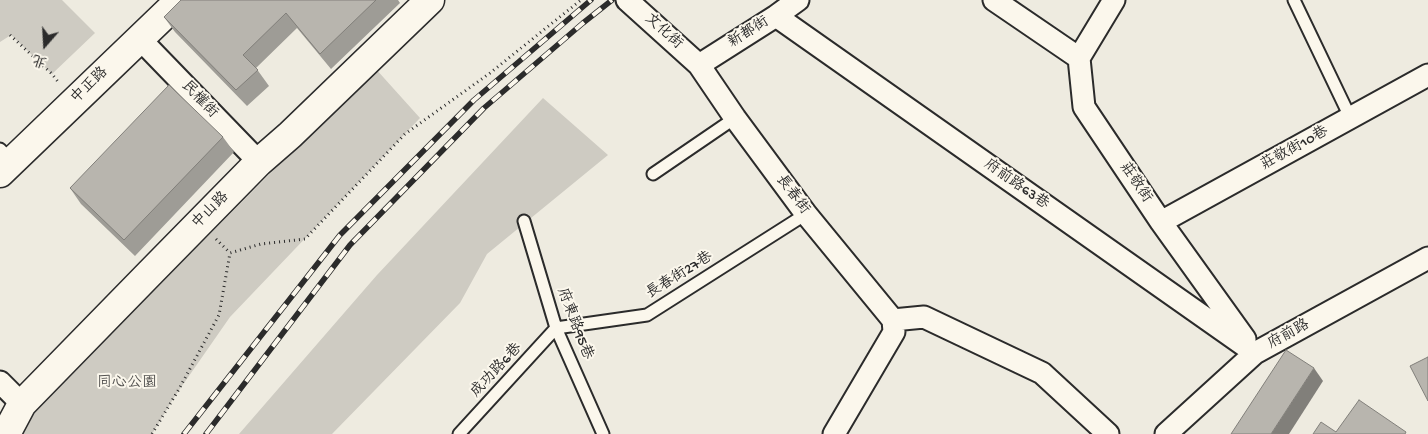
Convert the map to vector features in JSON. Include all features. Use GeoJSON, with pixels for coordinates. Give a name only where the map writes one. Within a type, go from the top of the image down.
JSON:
{"type":"FeatureCollection","features":[{"type":"Feature","properties":{"kind":"street","name":"中正路"},"geometry":{"type":"LineString","coordinates":[[4,161],[75,100],[180,0]]}},
{"type":"Feature","properties":{"kind":"street","name":"中山路"},"geometry":{"type":"LineString","coordinates":[[6,434],[22,404],[259,162],[290,135],[430,0]]}},
{"type":"Feature","properties":{"kind":"street","name":"文化街"},"geometry":{"type":"LineString","coordinates":[[627,0],[699,65]]}},
{"type":"Feature","properties":{"kind":"street","name":"新都街"},"geometry":{"type":"LineString","coordinates":[[699,65],[798,0]]}},
{"type":"Feature","properties":{"kind":"street"},"geometry":{"type":"LineString","coordinates":[[994,0],[1079,58],[1114,0]]}},
{"type":"Feature","properties":{"kind":"street","name":"府前路63巷"},"geometry":{"type":"LineString","coordinates":[[776,16],[1255,354]]}},
{"type":"Feature","properties":{"kind":"street","name":"民權街"},"geometry":{"type":"LineString","coordinates":[[139,38],[259,162]]}},
{"type":"Feature","properties":{"kind":"street","name":"莊敬街"},"geometry":{"type":"LineString","coordinates":[[1079,58],[1084,107],[1255,354]]}},
{"type":"Feature","properties":{"kind":"street","name":"長春街"},"geometry":{"type":"LineString","coordinates":[[699,65],[735,118],[806,214],[893,320]]}},
{"type":"Feature","properties":{"kind":"street","name":"莊敬街10巷"},"geometry":{"type":"LineString","coordinates":[[1162,222],[1428,76]]}},
{"type":"Feature","properties":{"kind":"street","name":"府前路"},"geometry":{"type":"LineString","coordinates":[[1166,434],[1255,354],[1428,258]]}},
{"type":"Feature","properties":{"kind":"street"},"geometry":{"type":"LineString","coordinates":[[834,434],[894,332],[893,320],[924,317],[1042,373],[1108,434]]}},
{"type":"Feature","properties":{"kind":"street"},"geometry":{"type":"LineString","coordinates":[[0,382],[22,404]]}},
{"type":"Feature","properties":{"kind":"lane"},"geometry":{"type":"LineString","coordinates":[[1294,0],[1351,118]]}},
{"type":"Feature","properties":{"kind":"lane"},"geometry":{"type":"LineString","coordinates":[[653,174],[735,118]]}},
{"type":"Feature","properties":{"kind":"lane","name":"長春街27巷"},"geometry":{"type":"LineString","coordinates":[[556,328],[647,315],[806,214]]}},
{"type":"Feature","properties":{"kind":"lane","name":"府東路95巷"},"geometry":{"type":"LineString","coordinates":[[524,221],[556,328],[604,434]]}},
{"type":"Feature","properties":{"kind":"lane","name":"成功路6巷"},"geometry":{"type":"LineString","coordinates":[[459,434],[556,328]]}},
{"type":"Feature","properties":{"kind":"path"},"geometry":{"type":"LineString","coordinates":[[230,252],[261,244],[305,239],[405,134],[490,73],[581,0]]}},
{"type":"Feature","properties":{"kind":"path"},"geometry":{"type":"LineString","coordinates":[[10,35],[52,74],[75,100]]}},
{"type":"Feature","properties":{"kind":"path"},"geometry":{"type":"LineString","coordinates":[[211,234],[230,252]]}},
{"type":"Feature","properties":{"kind":"path"},"geometry":{"type":"LineString","coordinates":[[152,434],[179,390],[219,315],[230,252]]}},
{"type":"Feature","properties":{"kind":"green space"},"geometry":{"type":"Polygon","coordinates":[[[0,0],[62,0],[95,33],[52,74],[11,35],[0,42],[0,0]]]}},
{"type":"Feature","properties":{"kind":"green space","name":"同心公園"},"geometry":{"type":"Polygon","coordinates":[[[375,68],[420,118],[230,317],[175,396],[152,434],[22,434],[37,408],[375,68]]]}},
{"type":"Feature","properties":{"kind":"green space"},"geometry":{"type":"Polygon","coordinates":[[[543,98],[608,155],[487,254],[460,303],[332,434],[239,434],[377,275],[543,98]]]}},
{"type":"Feature","properties":{"kind":"building"},"geometry":{"type":"Polygon","coordinates":[[[181,0],[376,0],[320,54],[286,13],[243,55],[258,70],[236,90],[164,17],[181,0]]]}},
{"type":"Feature","properties":{"kind":"building"},"geometry":{"type":"Polygon","coordinates":[[[169,85],[223,137],[124,240],[70,188],[169,85]]]}},
{"type":"Feature","properties":{"kind":"building"},"geometry":{"type":"Polygon","coordinates":[[[1286,350],[1314,368],[1271,434],[1231,434],[1286,350]]]}},
{"type":"Feature","properties":{"kind":"building"},"geometry":{"type":"Polygon","coordinates":[[[1428,357],[1428,401],[1410,366],[1428,357]]]}},
{"type":"Feature","properties":{"kind":"building"},"geometry":{"type":"Polygon","coordinates":[[[1359,400],[1406,432],[1405,434],[1313,434],[1321,422],[1336,432],[1359,400]]]}},
{"type":"Feature","properties":{"kind":"railway"},"geometry":{"type":"LineString","coordinates":[[184,434],[340,235],[474,100],[591,0]]}},
{"type":"Feature","properties":{"kind":"railway"},"geometry":{"type":"LineString","coordinates":[[206,434],[350,245],[484,108],[612,0]]}}]}
